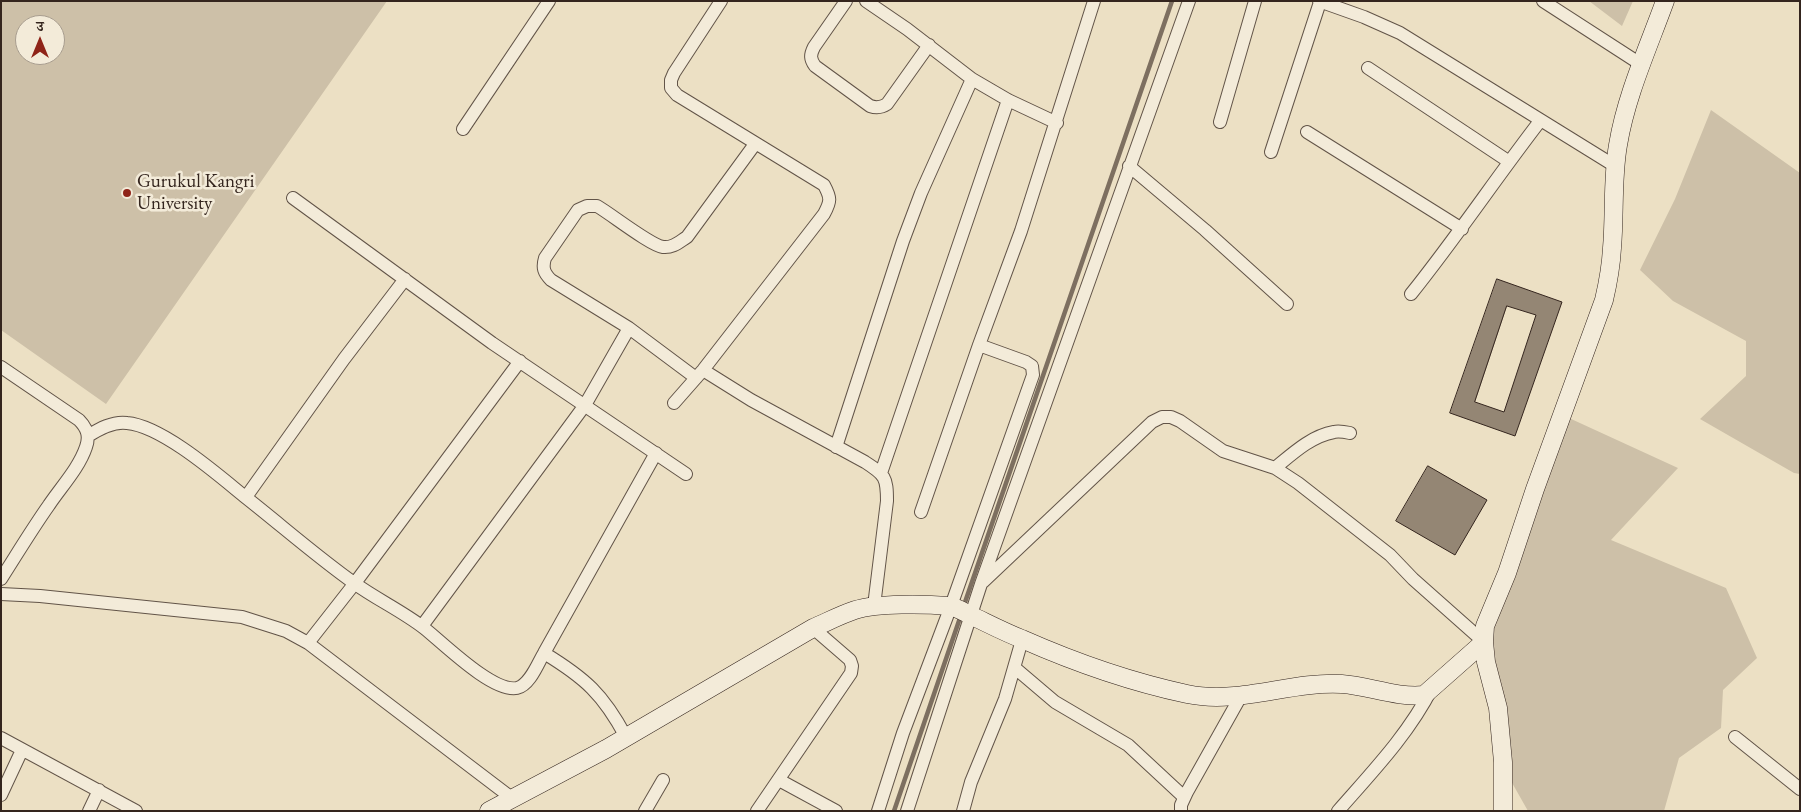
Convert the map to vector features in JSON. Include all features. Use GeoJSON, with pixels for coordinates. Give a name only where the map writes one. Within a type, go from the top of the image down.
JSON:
{"type":"FeatureCollection","features":[{"type":"Feature","properties":{"kind":"street"},"geometry":{"type":"LineString","coordinates":[[463,129],[549,1]]}},
{"type":"Feature","properties":{"kind":"street"},"geometry":{"type":"LineString","coordinates":[[674,403],[700,374],[824,214],[830,202],[824,185],[755,144],[677,94],[671,88],[671,80],[674,73],[721,1]]}},
{"type":"Feature","properties":{"kind":"street"},"geometry":{"type":"LineString","coordinates":[[846,1],[810,54],[811,61],[815,66],[870,106],[876,108],[887,104],[929,45]]}},
{"type":"Feature","properties":{"kind":"street"},"geometry":{"type":"LineString","coordinates":[[866,1],[929,45],[972,79],[1008,100],[1057,123]]}},
{"type":"Feature","properties":{"kind":"street"},"geometry":{"type":"LineString","coordinates":[[981,584],[1189,1]]}},
{"type":"Feature","properties":{"kind":"street"},"geometry":{"type":"LineString","coordinates":[[1220,122],[1255,1]]}},
{"type":"Feature","properties":{"kind":"street"},"geometry":{"type":"LineString","coordinates":[[1543,1],[1642,65]]}},
{"type":"Feature","properties":{"kind":"street"},"geometry":{"type":"LineString","coordinates":[[1503,811],[1504,782],[1498,708],[1486,662],[1485,626],[1507,573],[1535,489],[1604,300],[1610,275],[1615,166],[1618,144],[1628,99],[1665,1]]}},
{"type":"Feature","properties":{"kind":"street"},"geometry":{"type":"LineString","coordinates":[[921,512],[1021,231],[1094,2]]}},
{"type":"Feature","properties":{"kind":"street"},"geometry":{"type":"LineString","coordinates":[[1271,152],[1320,2],[1364,17],[1400,33],[1615,166]]}},
{"type":"Feature","properties":{"kind":"street"},"geometry":{"type":"LineString","coordinates":[[1368,68],[1508,161]]}},
{"type":"Feature","properties":{"kind":"street"},"geometry":{"type":"LineString","coordinates":[[836,447],[868,344],[912,217],[972,79]]}},
{"type":"Feature","properties":{"kind":"street"},"geometry":{"type":"LineString","coordinates":[[881,473],[1008,100]]}},
{"type":"Feature","properties":{"kind":"street"},"geometry":{"type":"LineString","coordinates":[[1411,294],[1462,229],[1508,161],[1540,121]]}},
{"type":"Feature","properties":{"kind":"street"},"geometry":{"type":"LineString","coordinates":[[1308,132],[1462,229]]}},
{"type":"Feature","properties":{"kind":"street"},"geometry":{"type":"LineString","coordinates":[[755,144],[687,237],[674,246],[662,247],[597,206],[587,206],[578,210],[545,258],[543,266],[546,274],[552,280],[700,374],[865,462],[881,473],[887,485],[887,501],[874,606]]}},
{"type":"Feature","properties":{"kind":"street"},"geometry":{"type":"LineString","coordinates":[[1129,166],[1205,230],[1286,304]]}},
{"type":"Feature","properties":{"kind":"street"},"geometry":{"type":"LineString","coordinates":[[293,198],[520,361],[686,474]]}},
{"type":"Feature","properties":{"kind":"street"},"geometry":{"type":"LineString","coordinates":[[246,498],[344,359],[405,279]]}},
{"type":"Feature","properties":{"kind":"street"},"geometry":{"type":"LineString","coordinates":[[422,626],[585,405],[630,328]]}},
{"type":"Feature","properties":{"kind":"street"},"geometry":{"type":"LineString","coordinates":[[907,811],[961,611],[1033,375],[1032,366],[1026,362],[979,345]]}},
{"type":"Feature","properties":{"kind":"street"},"geometry":{"type":"LineString","coordinates":[[308,643],[355,583],[520,361]]}},
{"type":"Feature","properties":{"kind":"street"},"geometry":{"type":"LineString","coordinates":[[1,366],[79,420],[86,426],[88,436],[87,447],[80,460],[41,516],[1,579]]}},
{"type":"Feature","properties":{"kind":"street"},"geometry":{"type":"LineString","coordinates":[[878,811],[903,733],[961,611],[981,584],[1152,422],[1162,417],[1171,417],[1180,421],[1224,451],[1275,468],[1298,483],[1390,555],[1412,579],[1484,642]]}},
{"type":"Feature","properties":{"kind":"street"},"geometry":{"type":"LineString","coordinates":[[88,436],[98,430],[116,424],[127,423],[161,435],[189,454],[355,583],[422,626],[474,670],[506,688],[518,688],[526,683],[656,453]]}},
{"type":"Feature","properties":{"kind":"street"},"geometry":{"type":"LineString","coordinates":[[1275,468],[1303,445],[1313,440],[1334,432],[1350,433]]}},
{"type":"Feature","properties":{"kind":"street"},"geometry":{"type":"LineString","coordinates":[[1,594],[40,596],[242,617],[286,631],[308,643],[511,804]]}},
{"type":"Feature","properties":{"kind":"street"},"geometry":{"type":"LineString","coordinates":[[489,811],[511,804],[813,628],[839,616],[874,606],[961,611],[1022,640],[1075,661],[1140,682],[1189,694],[1214,696],[1304,686],[1342,684],[1414,696],[1424,695],[1484,642]]}},
{"type":"Feature","properties":{"kind":"street"},"geometry":{"type":"LineString","coordinates":[[757,811],[851,673],[852,666],[850,660],[813,628]]}},
{"type":"Feature","properties":{"kind":"street"},"geometry":{"type":"LineString","coordinates":[[963,811],[971,782],[1005,699],[1022,640]]}},
{"type":"Feature","properties":{"kind":"street"},"geometry":{"type":"LineString","coordinates":[[544,653],[580,677],[597,692],[614,715],[626,737]]}},
{"type":"Feature","properties":{"kind":"street"},"geometry":{"type":"LineString","coordinates":[[1015,668],[1055,702],[1128,745],[1184,797]]}},
{"type":"Feature","properties":{"kind":"street"},"geometry":{"type":"LineString","coordinates":[[1338,811],[1406,732],[1432,688]]}},
{"type":"Feature","properties":{"kind":"street"},"geometry":{"type":"LineString","coordinates":[[1181,811],[1184,797],[1242,694]]}},
{"type":"Feature","properties":{"kind":"street"},"geometry":{"type":"LineString","coordinates":[[1735,737],[1800,789]]}},
{"type":"Feature","properties":{"kind":"street"},"geometry":{"type":"LineString","coordinates":[[1,738],[136,811]]}},
{"type":"Feature","properties":{"kind":"street"},"geometry":{"type":"LineString","coordinates":[[1,795],[22,750]]}},
{"type":"Feature","properties":{"kind":"street"},"geometry":{"type":"LineString","coordinates":[[644,811],[663,780]]}},
{"type":"Feature","properties":{"kind":"street"},"geometry":{"type":"LineString","coordinates":[[778,780],[836,811]]}},
{"type":"Feature","properties":{"kind":"street"},"geometry":{"type":"LineString","coordinates":[[89,811],[98,790]]}},
{"type":"Feature","properties":{"kind":"shaded area","name":"Gurukul Kangri University"},"geometry":{"type":"Polygon","coordinates":[[[1,1],[387,1],[106,404],[1,330],[1,1]]]}},
{"type":"Feature","properties":{"kind":"shaded area"},"geometry":{"type":"Polygon","coordinates":[[[1589,1],[1633,1],[1622,26],[1589,1]]]}},
{"type":"Feature","properties":{"kind":"shaded area"},"geometry":{"type":"Polygon","coordinates":[[[1711,110],[1800,173],[1800,474],[1794,473],[1700,419],[1746,376],[1746,341],[1673,301],[1640,270],[1675,199],[1711,110]]]}},
{"type":"Feature","properties":{"kind":"shaded area"},"geometry":{"type":"Polygon","coordinates":[[[1569,418],[1678,468],[1611,540],[1726,588],[1757,658],[1723,690],[1721,728],[1679,758],[1664,811],[1528,811],[1511,781],[1503,707],[1491,637],[1518,555],[1569,418]]]}},
{"type":"Feature","properties":{"kind":"building"},"geometry":{"type":"Polygon","coordinates":[[[1497,279],[1562,302],[1515,436],[1450,413],[1497,279]],[[1507,306],[1475,402],[1504,412],[1536,315],[1507,306]]]}},
{"type":"Feature","properties":{"kind":"building"},"geometry":{"type":"Polygon","coordinates":[[[1428,466],[1487,500],[1455,555],[1396,521],[1428,466]]]}},
{"type":"Feature","properties":{"kind":"waterway"},"geometry":{"type":"LineString","coordinates":[[963,608],[1172,1]]}},
{"type":"Feature","properties":{"kind":"waterway"},"geometry":{"type":"LineString","coordinates":[[894,811],[961,615]]}},
{"type":"Feature","properties":{"kind":"place","name":"Gurukul Kangri University"},"geometry":{"type":"Point","coordinates":[127,193]}}]}
